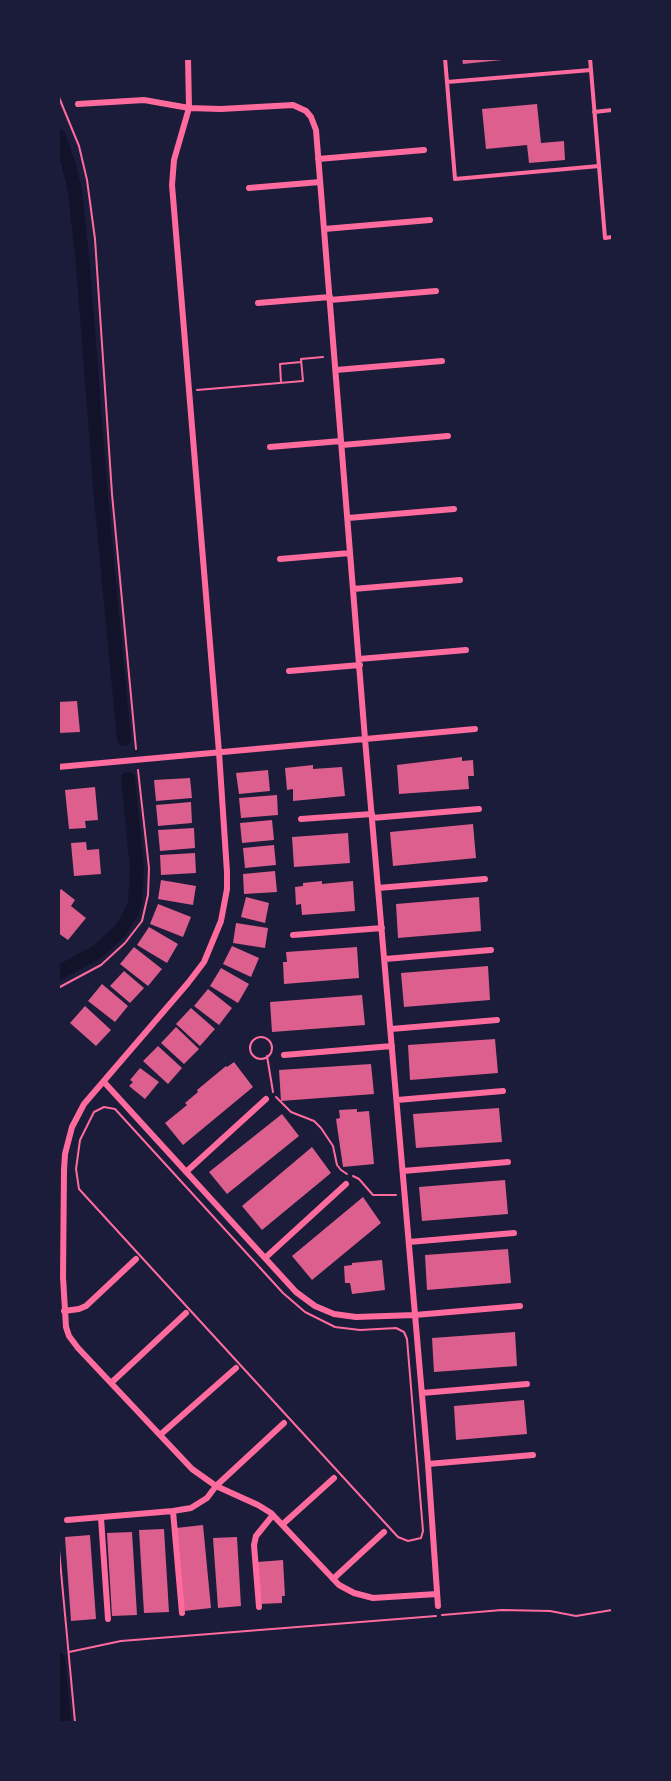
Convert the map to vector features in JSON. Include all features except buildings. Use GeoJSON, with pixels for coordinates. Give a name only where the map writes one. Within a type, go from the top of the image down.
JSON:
{"type":"FeatureCollection","features":[{"type":"Feature","properties":{"kind":"street"},"geometry":{"type":"LineString","coordinates":[[188,58],[189,108],[174,160],[172,185],[219,752],[227,872],[225,905],[217,936],[197,973],[78,1115],[68,1139],[65,1154],[63,1249],[66,1327],[69,1336],[192,1469],[216,1486],[258,1505],[273,1515],[346,1590],[373,1598],[437,1594]]}},
{"type":"Feature","properties":{"kind":"street"},"geometry":{"type":"LineString","coordinates":[[78,104],[144,100],[189,108],[221,109],[286,104],[300,107],[314,123],[428,1464],[438,1606]]}},
{"type":"Feature","properties":{"kind":"street"},"geometry":{"type":"LineString","coordinates":[[318,159],[424,150]]}},
{"type":"Feature","properties":{"kind":"street"},"geometry":{"type":"LineString","coordinates":[[249,188],[320,182]]}},
{"type":"Feature","properties":{"kind":"street"},"geometry":{"type":"LineString","coordinates":[[324,229],[430,220]]}},
{"type":"Feature","properties":{"kind":"street"},"geometry":{"type":"LineString","coordinates":[[258,303],[436,291]]}},
{"type":"Feature","properties":{"kind":"street"},"geometry":{"type":"LineString","coordinates":[[336,370],[442,361]]}},
{"type":"Feature","properties":{"kind":"street"},"geometry":{"type":"LineString","coordinates":[[270,447],[448,436]]}},
{"type":"Feature","properties":{"kind":"street"},"geometry":{"type":"LineString","coordinates":[[348,518],[454,509]]}},
{"type":"Feature","properties":{"kind":"street"},"geometry":{"type":"LineString","coordinates":[[280,559],[350,553]]}},
{"type":"Feature","properties":{"kind":"street"},"geometry":{"type":"LineString","coordinates":[[353,589],[460,580]]}},
{"type":"Feature","properties":{"kind":"street"},"geometry":{"type":"LineString","coordinates":[[289,671],[466,650]]}},
{"type":"Feature","properties":{"kind":"street"},"geometry":{"type":"LineString","coordinates":[[58,767],[475,729]]}},
{"type":"Feature","properties":{"kind":"street"},"geometry":{"type":"LineString","coordinates":[[300,819],[479,809]]}},
{"type":"Feature","properties":{"kind":"street"},"geometry":{"type":"LineString","coordinates":[[378,888],[485,879]]}},
{"type":"Feature","properties":{"kind":"street"},"geometry":{"type":"LineString","coordinates":[[293,935],[382,928]]}},
{"type":"Feature","properties":{"kind":"street"},"geometry":{"type":"LineString","coordinates":[[385,959],[491,950]]}},
{"type":"Feature","properties":{"kind":"street"},"geometry":{"type":"LineString","coordinates":[[391,1029],[497,1020]]}},
{"type":"Feature","properties":{"kind":"street"},"geometry":{"type":"LineString","coordinates":[[284,1054],[392,1046]]}},
{"type":"Feature","properties":{"kind":"street"},"geometry":{"type":"LineString","coordinates":[[104,1082],[296,1292],[324,1310],[356,1317],[415,1315],[520,1306]]}},
{"type":"Feature","properties":{"kind":"street"},"geometry":{"type":"LineString","coordinates":[[397,1100],[502,1091]]}},
{"type":"Feature","properties":{"kind":"street"},"geometry":{"type":"LineString","coordinates":[[186,1172],[267,1099]]}},
{"type":"Feature","properties":{"kind":"street"},"geometry":{"type":"LineString","coordinates":[[403,1171],[508,1162]]}},
{"type":"Feature","properties":{"kind":"street"},"geometry":{"type":"LineString","coordinates":[[265,1258],[346,1184]]}},
{"type":"Feature","properties":{"kind":"street"},"geometry":{"type":"LineString","coordinates":[[409,1242],[514,1233]]}},
{"type":"Feature","properties":{"kind":"street"},"geometry":{"type":"LineString","coordinates":[[64,1311],[83,1308],[136,1259]]}},
{"type":"Feature","properties":{"kind":"street"},"geometry":{"type":"LineString","coordinates":[[111,1383],[186,1313]]}},
{"type":"Feature","properties":{"kind":"street"},"geometry":{"type":"LineString","coordinates":[[160,1435],[236,1368]]}},
{"type":"Feature","properties":{"kind":"street"},"geometry":{"type":"LineString","coordinates":[[422,1393],[527,1384]]}},
{"type":"Feature","properties":{"kind":"street"},"geometry":{"type":"LineString","coordinates":[[67,1520],[184,1510],[197,1505],[284,1423]]}},
{"type":"Feature","properties":{"kind":"street"},"geometry":{"type":"LineString","coordinates":[[428,1464],[533,1455]]}},
{"type":"Feature","properties":{"kind":"street"},"geometry":{"type":"LineString","coordinates":[[283,1524],[334,1478]]}},
{"type":"Feature","properties":{"kind":"street"},"geometry":{"type":"LineString","coordinates":[[173,1511],[182,1613]]}},
{"type":"Feature","properties":{"kind":"street"},"geometry":{"type":"LineString","coordinates":[[259,1607],[254,1545],[256,1536],[273,1515]]}},
{"type":"Feature","properties":{"kind":"street"},"geometry":{"type":"LineString","coordinates":[[101,1518],[108,1619]]}},
{"type":"Feature","properties":{"kind":"street"},"geometry":{"type":"LineString","coordinates":[[333,1579],[384,1532]]}},
{"type":"Feature","properties":{"kind":"lane"},"geometry":{"type":"LineString","coordinates":[[445,58],[455,178],[599,166]]}},
{"type":"Feature","properties":{"kind":"lane"},"geometry":{"type":"LineString","coordinates":[[590,58],[605,238],[612,237]]}},
{"type":"Feature","properties":{"kind":"lane"},"geometry":{"type":"LineString","coordinates":[[447,82],[591,70]]}},
{"type":"Feature","properties":{"kind":"lane"},"geometry":{"type":"LineString","coordinates":[[594,112],[612,110]]}},
{"type":"Feature","properties":{"kind":"path"},"geometry":{"type":"LineString","coordinates":[[58,95],[79,146],[87,180],[95,239],[112,494],[149,868],[148,895],[142,921],[125,943],[101,965],[58,988]]}},
{"type":"Feature","properties":{"kind":"path"},"geometry":{"type":"LineString","coordinates":[[189,391],[303,381],[301,358],[334,356]]}},
{"type":"Feature","properties":{"kind":"path"},"geometry":{"type":"LineString","coordinates":[[281,382],[280,364],[302,362]]}},
{"type":"Feature","properties":{"kind":"path"},"geometry":{"type":"LineString","coordinates":[[267,1056],[261,1059],[254,1056],[250,1051],[250,1044],[255,1038],[262,1037],[272,1046]]}},
{"type":"Feature","properties":{"kind":"path"},"geometry":{"type":"LineString","coordinates":[[272,1046],[280,1045]]}},
{"type":"Feature","properties":{"kind":"path"},"geometry":{"type":"LineString","coordinates":[[272,1046],[267,1056],[274,1095],[291,1112],[314,1121],[321,1128],[333,1146],[341,1170],[359,1179],[373,1196],[405,1194]]}},
{"type":"Feature","properties":{"kind":"path"},"geometry":{"type":"LineString","coordinates":[[104,1107],[115,1110],[299,1308],[314,1318],[335,1327],[360,1330],[391,1327],[404,1332],[407,1339],[422,1509],[423,1534],[421,1538],[408,1541],[398,1537],[81,1192],[76,1181],[76,1161],[84,1129],[97,1109],[104,1107]]}},
{"type":"Feature","properties":{"kind":"path"},"geometry":{"type":"LineString","coordinates":[[58,1539],[75,1722]]}},
{"type":"Feature","properties":{"kind":"path"},"geometry":{"type":"LineString","coordinates":[[69,1652],[121,1641],[502,1610],[550,1611],[576,1616],[612,1610]]}},
{"type":"Feature","properties":{"kind":"waterway"},"geometry":{"type":"LineString","coordinates":[[58,135],[75,191],[124,739]]}},
{"type":"Feature","properties":{"kind":"waterway"},"geometry":{"type":"LineString","coordinates":[[58,973],[97,952],[120,931],[135,903],[137,868],[128,779]]}},
{"type":"Feature","properties":{"kind":"waterway"},"geometry":{"type":"LineString","coordinates":[[58,1659],[64,1722]]}}]}
